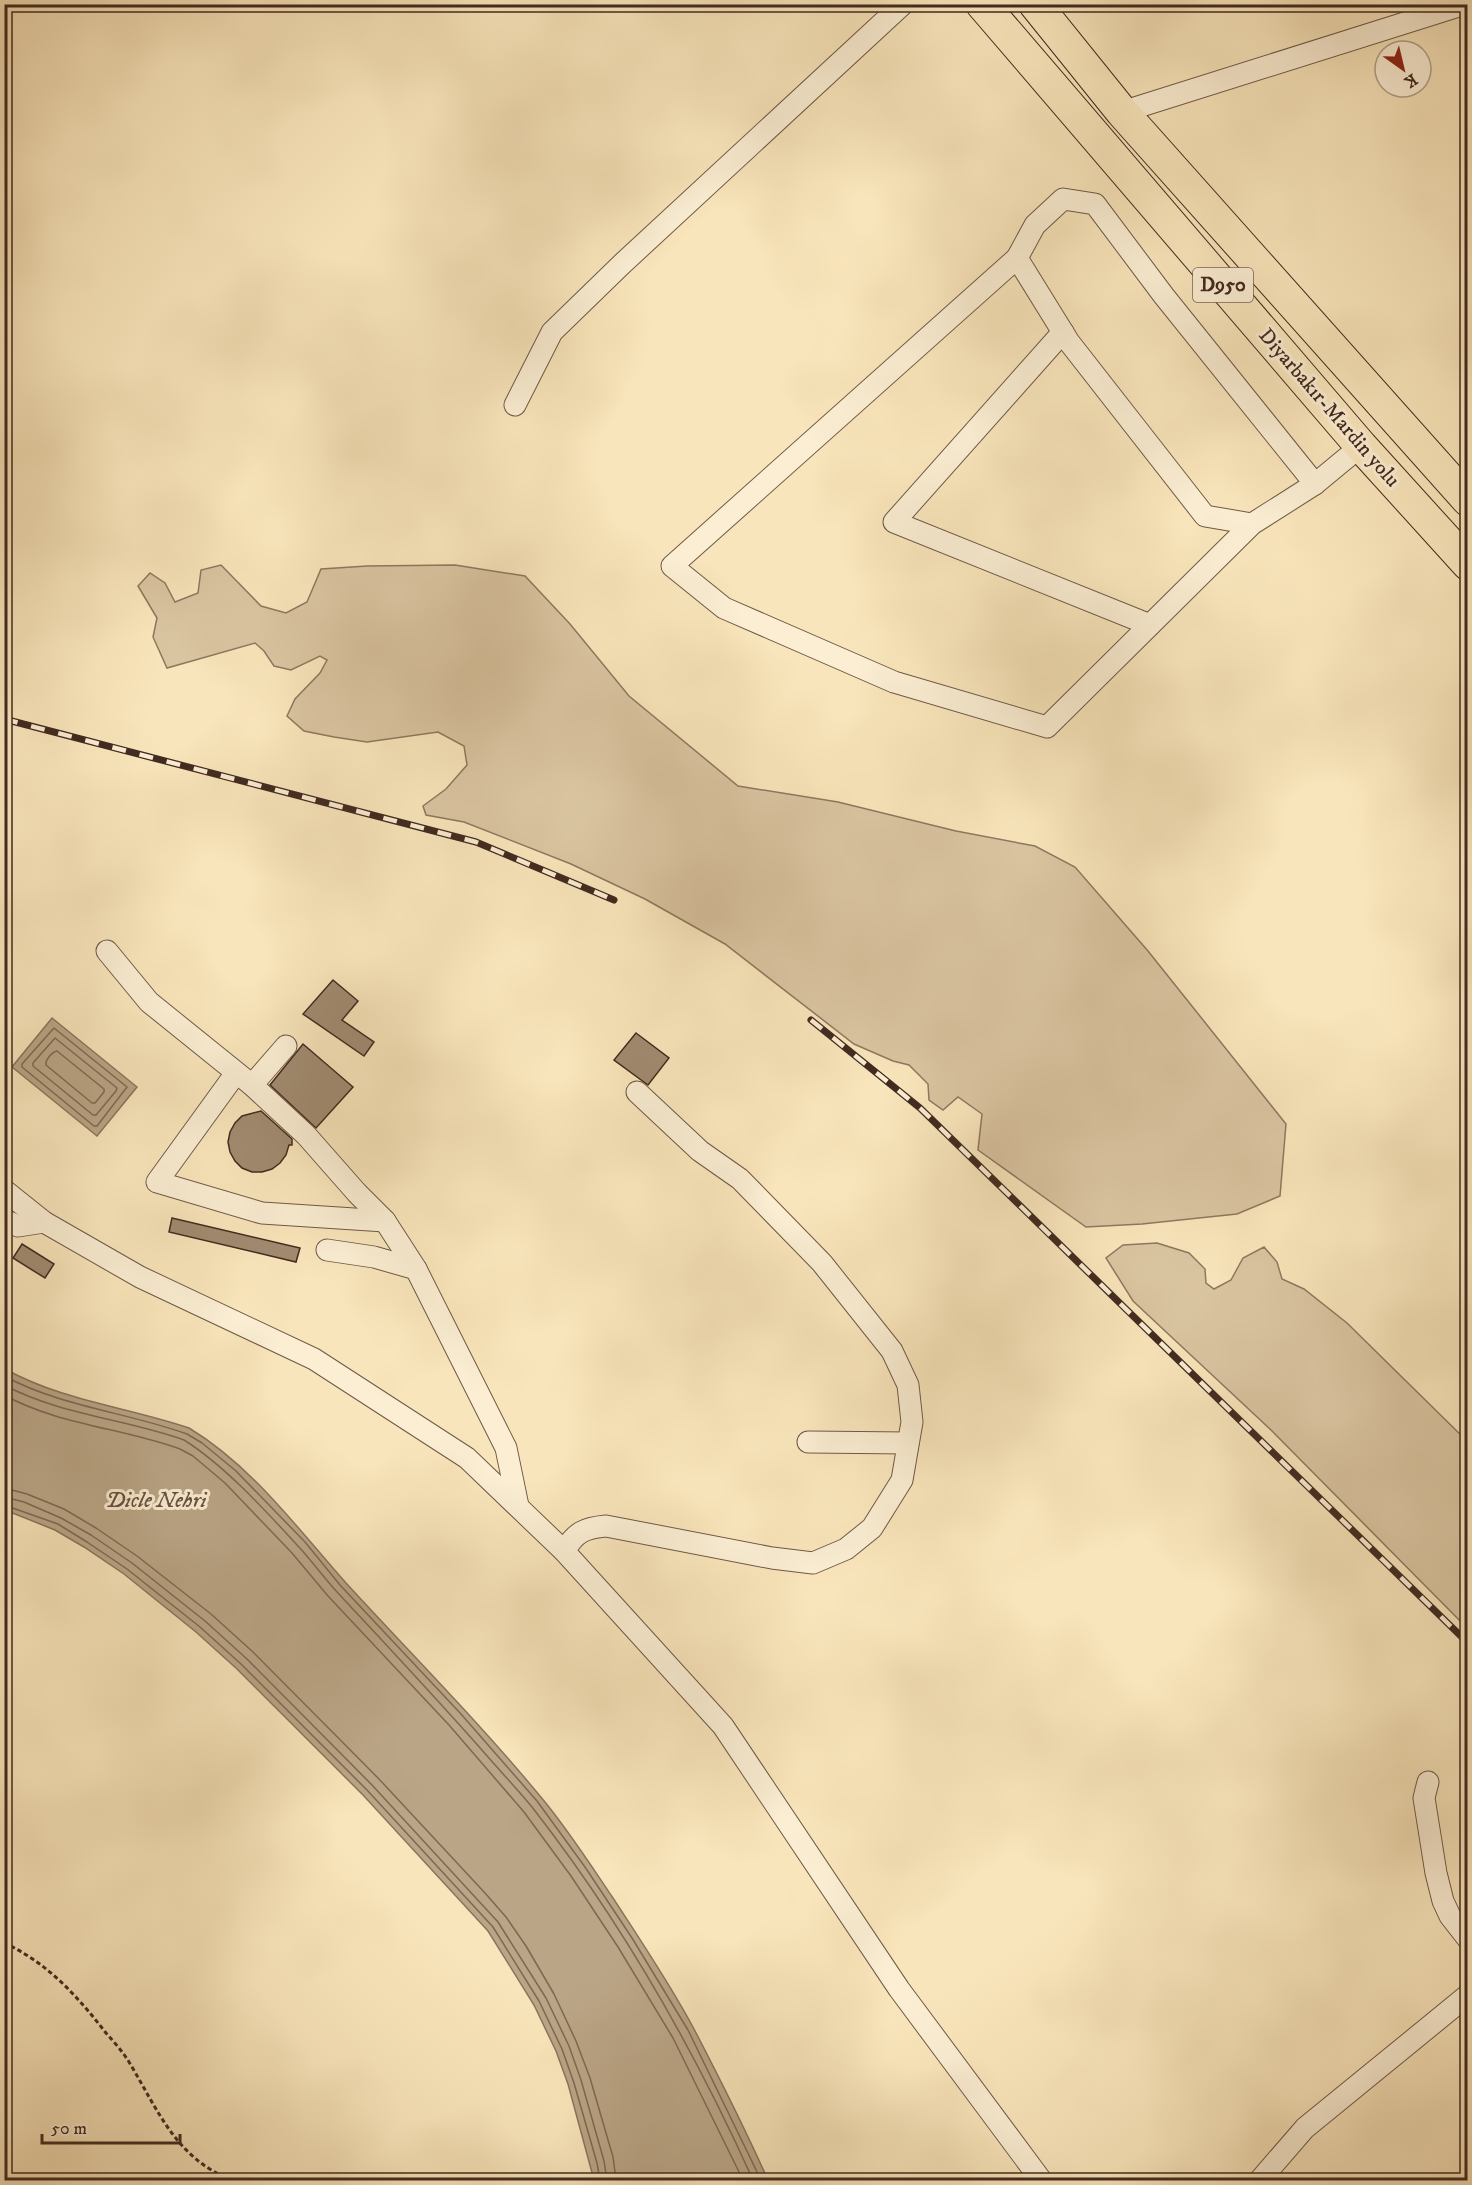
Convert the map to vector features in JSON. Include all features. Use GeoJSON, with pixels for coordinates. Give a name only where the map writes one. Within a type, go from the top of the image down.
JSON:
{"type":"FeatureCollection","features":[{"type":"Feature","properties":{"kind":"highway","name":"Diyarbakır-Mardin yolu"},"geometry":{"type":"LineString","coordinates":[[982,4],[1361,446],[1467,564]]}},
{"type":"Feature","properties":{"kind":"highway","name":"Diyarbakır-Mardin yolu"},"geometry":{"type":"LineString","coordinates":[[1035,4],[1122,112],[1466,497]]}},
{"type":"Feature","properties":{"kind":"street"},"geometry":{"type":"LineString","coordinates":[[515,405],[552,332],[622,264],[903,4]]}},
{"type":"Feature","properties":{"kind":"street"},"geometry":{"type":"LineString","coordinates":[[1122,112],[1465,4]]}},
{"type":"Feature","properties":{"kind":"street"},"geometry":{"type":"LineString","coordinates":[[1315,484],[1164,296],[1095,204],[1063,199],[1035,225],[1017,258],[672,566],[724,608],[894,682],[1047,727],[1252,524],[1315,484],[1361,446]]}},
{"type":"Feature","properties":{"kind":"street"},"geometry":{"type":"LineString","coordinates":[[1017,258],[1063,332],[1205,516],[1252,524]]}},
{"type":"Feature","properties":{"kind":"street"},"geometry":{"type":"LineString","coordinates":[[1063,332],[894,522],[1150,625]]}},
{"type":"Feature","properties":{"kind":"street"},"geometry":{"type":"LineString","coordinates":[[107,951],[149,1002],[244,1079],[306,1135],[385,1221],[416,1269],[506,1448],[518,1506]]}},
{"type":"Feature","properties":{"kind":"street"},"geometry":{"type":"LineString","coordinates":[[286,1046],[244,1079],[157,1182],[262,1213],[385,1221]]}},
{"type":"Feature","properties":{"kind":"street"},"geometry":{"type":"LineString","coordinates":[[564,1551],[573,1538],[589,1527],[606,1526],[772,1558],[813,1563],[846,1549],[872,1528],[902,1480],[912,1422],[908,1385],[892,1351],[822,1263],[782,1224],[753,1191],[700,1151],[637,1092]]}},
{"type":"Feature","properties":{"kind":"street"},"geometry":{"type":"LineString","coordinates":[[4,1190],[44,1222],[140,1277],[314,1359],[467,1458],[518,1506],[564,1551],[723,1726],[899,1989],[1041,2181]]}},
{"type":"Feature","properties":{"kind":"street"},"geometry":{"type":"LineString","coordinates":[[4,1220],[18,1226],[44,1222]]}},
{"type":"Feature","properties":{"kind":"street"},"geometry":{"type":"LineString","coordinates":[[327,1250],[374,1257],[416,1269]]}},
{"type":"Feature","properties":{"kind":"street"},"geometry":{"type":"LineString","coordinates":[[808,1442],[908,1443]]}},
{"type":"Feature","properties":{"kind":"street"},"geometry":{"type":"LineString","coordinates":[[1428,1782],[1424,1798],[1436,1873],[1443,1901],[1450,1916],[1467,1939]]}},
{"type":"Feature","properties":{"kind":"street"},"geometry":{"type":"LineString","coordinates":[[1260,2181],[1305,2128],[1467,1995]]}},
{"type":"Feature","properties":{"kind":"path"},"geometry":{"type":"LineString","coordinates":[[4,1943],[19,1949],[51,1971],[89,2011],[128,2060],[155,2110],[179,2144],[218,2175],[231,2181]]}},
{"type":"Feature","properties":{"kind":"shaded area"},"geometry":{"type":"Polygon","coordinates":[[[221,565],[261,606],[286,613],[307,602],[321,569],[455,565],[525,576],[570,624],[629,696],[738,786],[838,802],[956,831],[1035,846],[1075,867],[1148,951],[1286,1124],[1280,1196],[1237,1214],[1142,1224],[1086,1227],[978,1150],[982,1114],[958,1097],[943,1110],[929,1100],[928,1084],[909,1065],[893,1061],[854,1044],[725,944],[645,899],[571,864],[464,822],[426,815],[423,806],[446,789],[467,765],[464,746],[438,732],[367,742],[304,731],[287,716],[295,699],[320,673],[327,660],[320,656],[291,670],[274,666],[264,651],[255,643],[167,668],[153,637],[157,618],[138,586],[150,573],[165,583],[175,602],[198,593],[201,570],[221,565]]]}},
{"type":"Feature","properties":{"kind":"shaded area"},"geometry":{"type":"Polygon","coordinates":[[[1157,1243],[1189,1253],[1205,1269],[1206,1283],[1214,1289],[1231,1280],[1243,1258],[1264,1247],[1277,1262],[1282,1279],[1304,1289],[1347,1323],[1467,1441],[1467,1628],[1271,1430],[1133,1301],[1106,1258],[1123,1245],[1157,1243]]]}},
{"type":"Feature","properties":{"kind":"water"},"geometry":{"type":"Polygon","coordinates":[[[52,1018],[137,1087],[97,1136],[12,1067],[52,1018]]]}},
{"type":"Feature","properties":{"kind":"water","name":"Dicle Nehri"},"geometry":{"type":"Polygon","coordinates":[[[5,1369],[50,1389],[189,1428],[212,1443],[233,1461],[292,1520],[346,1583],[493,1741],[569,1833],[645,1946],[685,2012],[768,2180],[594,2180],[568,2084],[556,2051],[534,2005],[488,1931],[363,1795],[237,1669],[196,1632],[124,1574],[84,1547],[55,1530],[5,1510],[5,1369]]]}},
{"type":"Feature","properties":{"kind":"building"},"geometry":{"type":"Polygon","coordinates":[[[333,980],[358,1001],[342,1020],[374,1042],[364,1056],[303,1014],[333,980]]]}},
{"type":"Feature","properties":{"kind":"building"},"geometry":{"type":"Polygon","coordinates":[[[636,1033],[669,1058],[648,1085],[614,1060],[636,1033]]]}},
{"type":"Feature","properties":{"kind":"building"},"geometry":{"type":"Polygon","coordinates":[[[303,1044],[353,1087],[316,1128],[270,1085],[303,1044]]]}},
{"type":"Feature","properties":{"kind":"building"},"geometry":{"type":"Polygon","coordinates":[[[261,1111],[292,1139],[292,1145],[289,1145],[280,1163],[272,1169],[252,1172],[242,1168],[235,1161],[228,1142],[230,1132],[242,1116],[261,1111]]]}},
{"type":"Feature","properties":{"kind":"building"},"geometry":{"type":"Polygon","coordinates":[[[172,1218],[300,1248],[296,1262],[169,1232],[172,1218]]]}},
{"type":"Feature","properties":{"kind":"building"},"geometry":{"type":"Polygon","coordinates":[[[22,1244],[54,1264],[45,1278],[13,1258],[22,1244]]]}},
{"type":"Feature","properties":{"kind":"railway"},"geometry":{"type":"LineString","coordinates":[[4,719],[476,842],[614,900]]}},
{"type":"Feature","properties":{"kind":"railway"},"geometry":{"type":"LineString","coordinates":[[811,1020],[920,1108],[1468,1643]]}}]}
